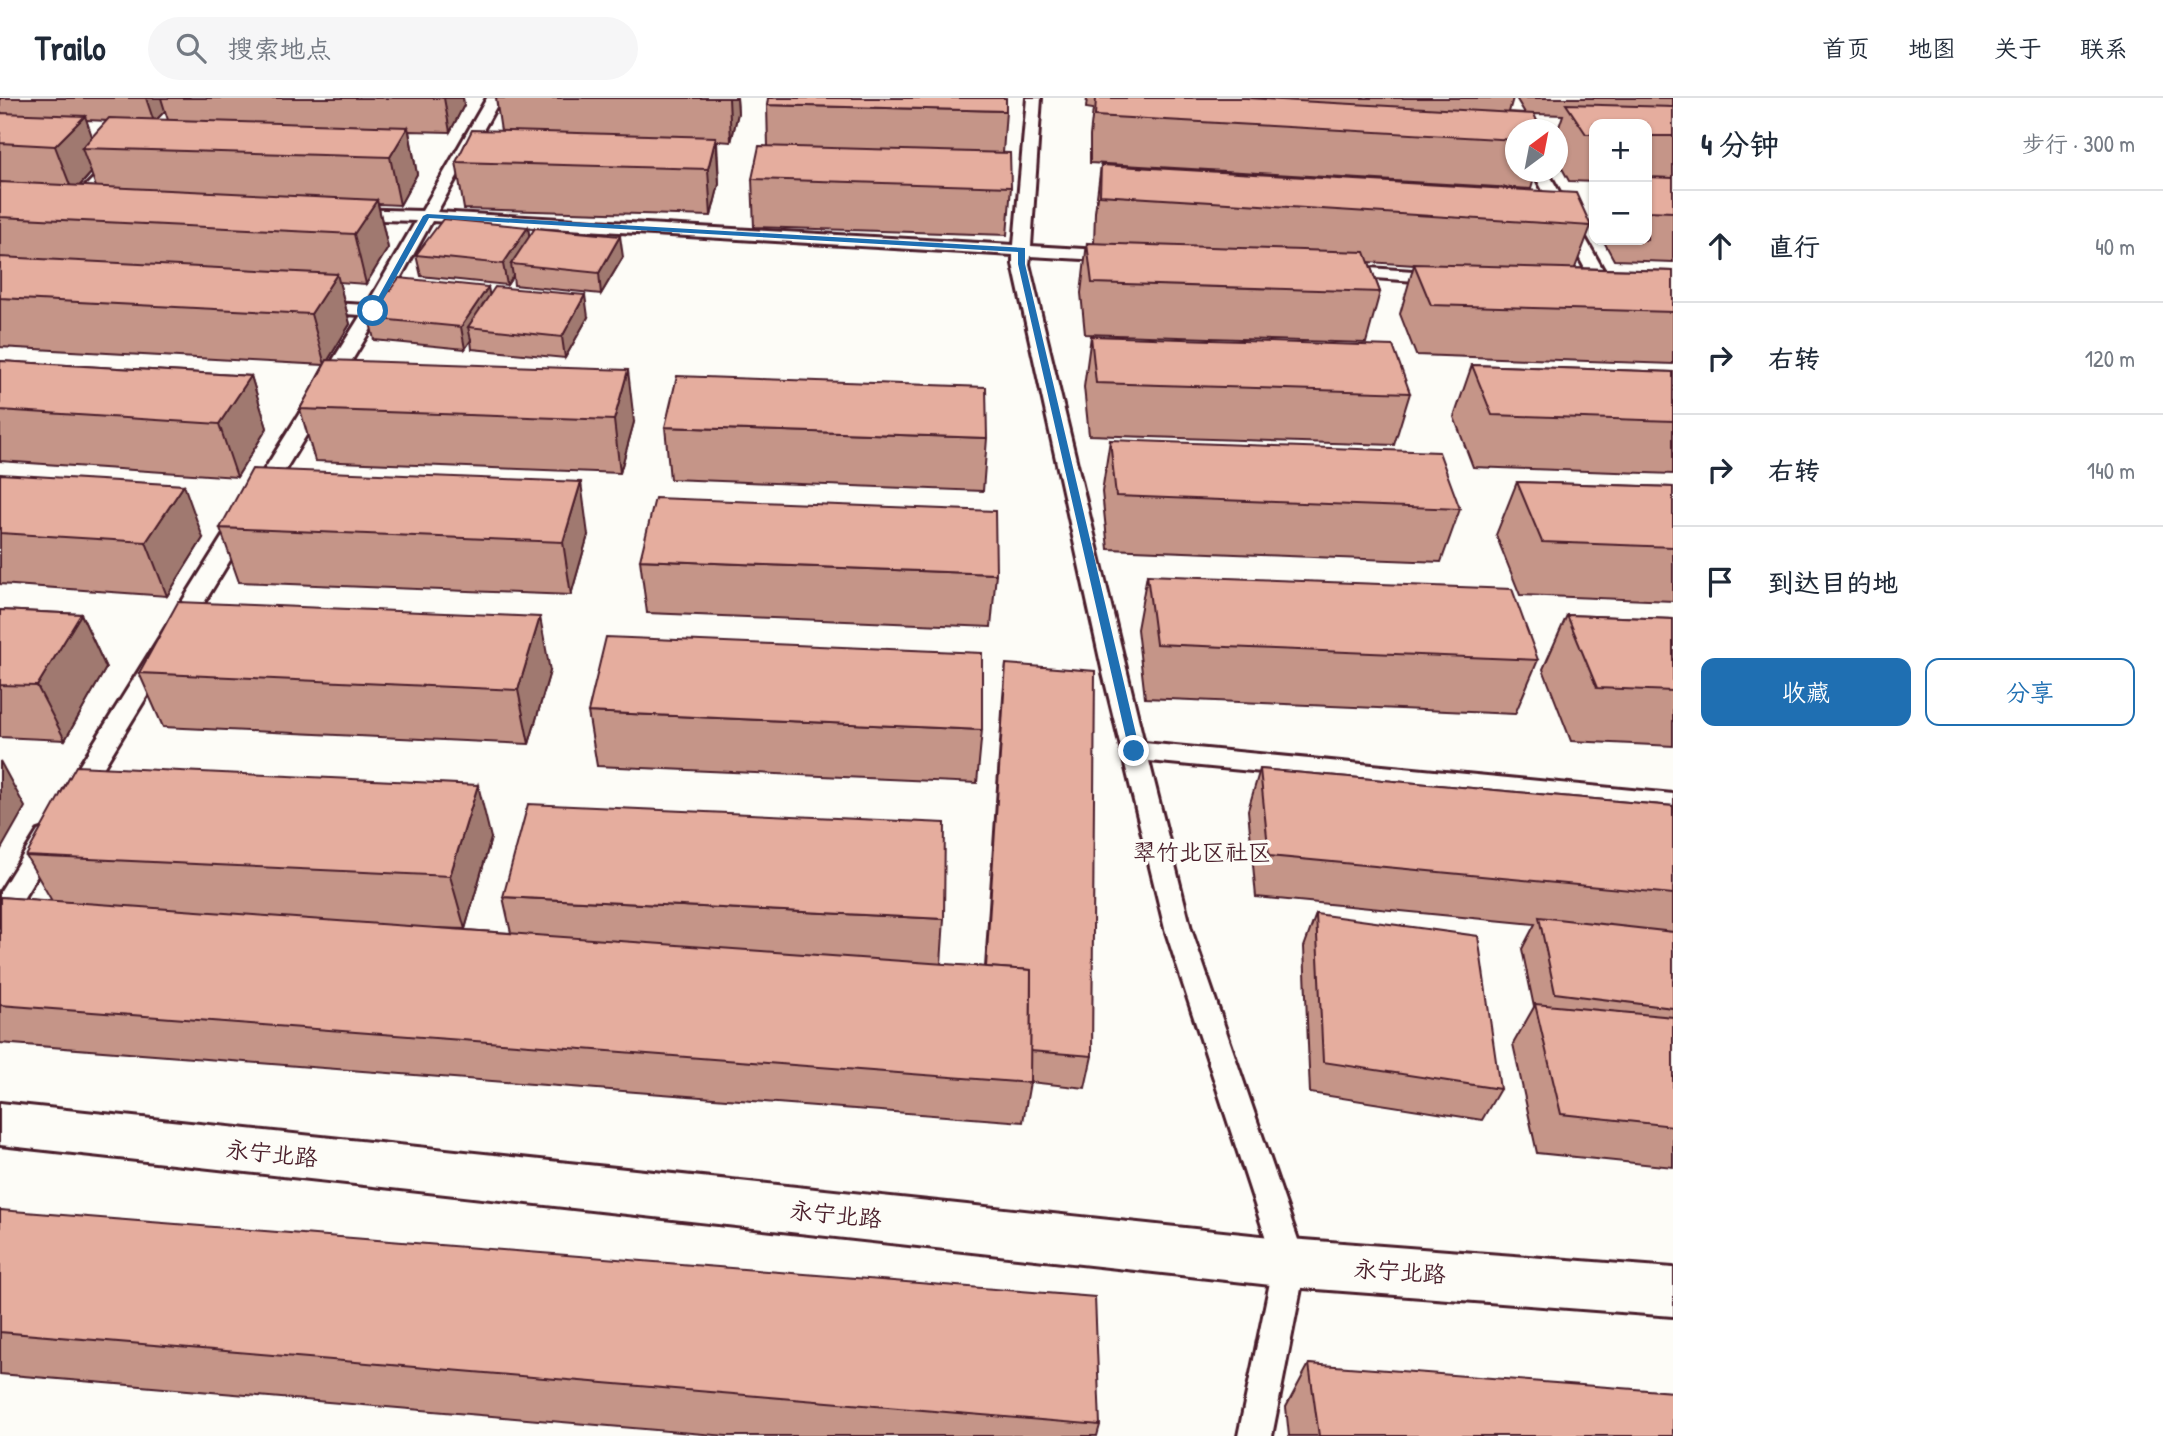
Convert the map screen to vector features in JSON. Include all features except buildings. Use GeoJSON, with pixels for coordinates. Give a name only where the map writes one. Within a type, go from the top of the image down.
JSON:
{"type":"FeatureCollection","features":[{"type":"Feature","properties":{"kind":"main road","name":"永宁北路"},"geometry":{"type":"LineString","coordinates":[[0,1124],[1290,1262],[1673,1292]]}},
{"type":"Feature","properties":{"kind":"lane"},"geometry":{"type":"LineString","coordinates":[[100,209],[66,208],[181,98]]}},
{"type":"Feature","properties":{"kind":"lane"},"geometry":{"type":"LineString","coordinates":[[0,915],[373,311],[494,98]]}},
{"type":"Feature","properties":{"kind":"lane"},"geometry":{"type":"LineString","coordinates":[[1034,98],[1021,264],[1178,929],[1290,1262],[1255,1436]]}},
{"type":"Feature","properties":{"kind":"lane"},"geometry":{"type":"LineString","coordinates":[[1547,182],[1606,289]]}},
{"type":"Feature","properties":{"kind":"lane"},"geometry":{"type":"LineString","coordinates":[[331,214],[427,216],[1133,257]]}},
{"type":"Feature","properties":{"kind":"lane"},"geometry":{"type":"LineString","coordinates":[[1327,270],[1466,279]]}},
{"type":"Feature","properties":{"kind":"lane"},"geometry":{"type":"LineString","coordinates":[[290,306],[373,311]]}},
{"type":"Feature","properties":{"kind":"lane"},"geometry":{"type":"LineString","coordinates":[[1134,751],[1673,803]]}},
{"type":"Feature","properties":{"kind":"district","name":"翠竹北区社区"},"geometry":{"type":"Point","coordinates":[1202,851]}},
{"type":"Feature","properties":{"kind":"route"},"geometry":{"type":"LineString","coordinates":[[373,311],[427,216],[1022,250],[1021,264],[1134,751]]}}]}
